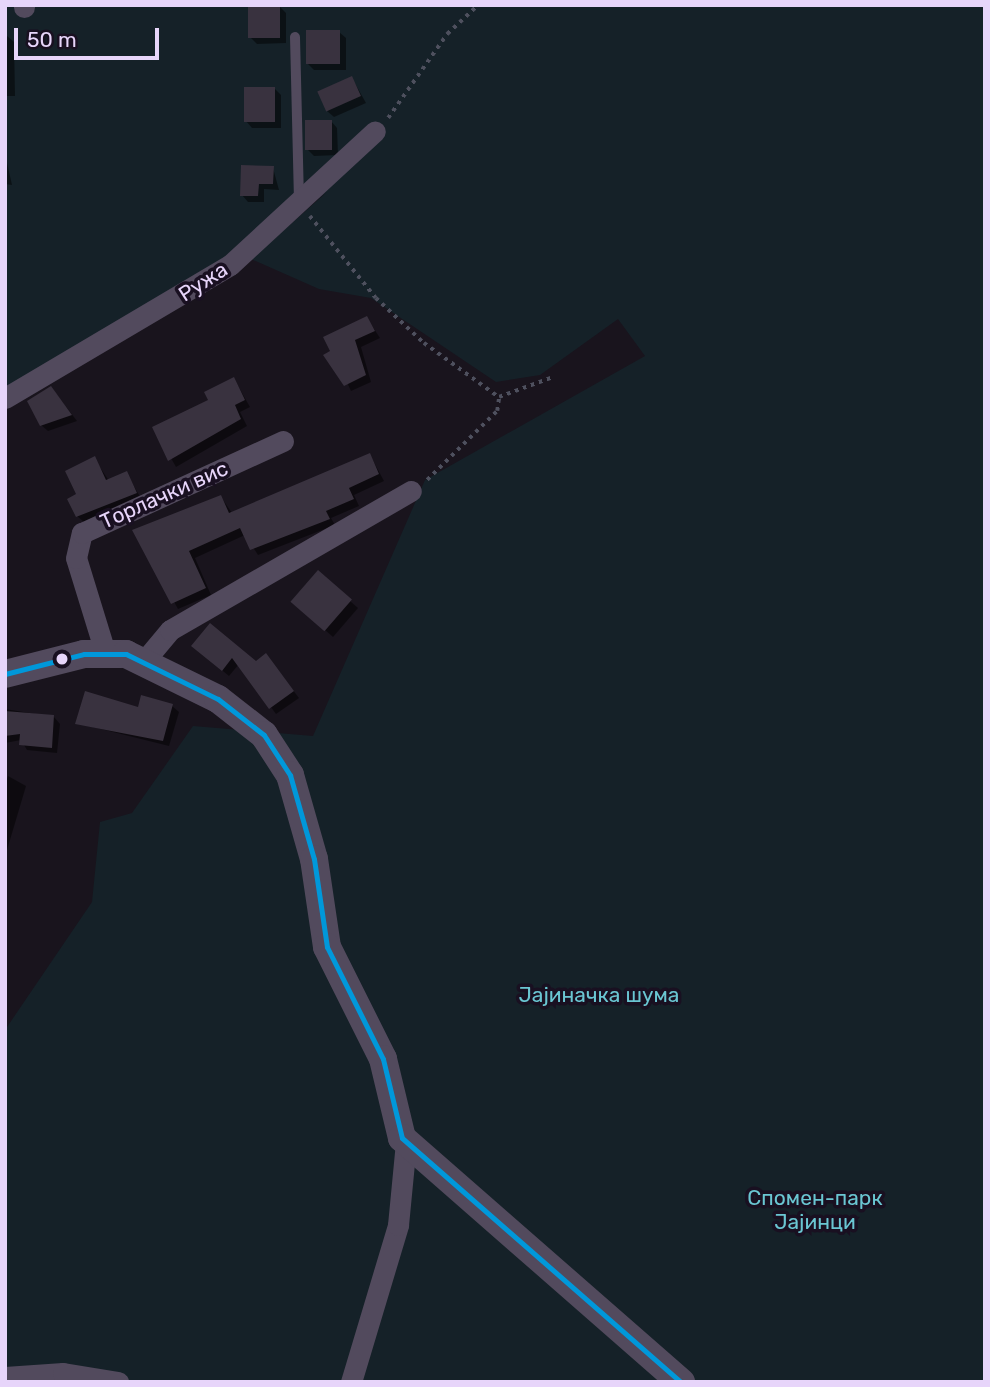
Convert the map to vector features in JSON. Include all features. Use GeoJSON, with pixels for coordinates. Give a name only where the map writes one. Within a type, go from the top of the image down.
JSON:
{"type":"FeatureCollection","features":[{"type":"Feature","properties":{"kind":"street","name":"Ружа"},"geometry":{"type":"LineString","coordinates":[[5,398],[230,265],[299,205],[375,131]]}},
{"type":"Feature","properties":{"kind":"street","name":"Торлачки вис"},"geometry":{"type":"LineString","coordinates":[[105,652],[76,558],[82,533],[283,441]]}},
{"type":"Feature","properties":{"kind":"street"},"geometry":{"type":"LineString","coordinates":[[145,660],[170,630],[411,491]]}},
{"type":"Feature","properties":{"kind":"street"},"geometry":{"type":"LineString","coordinates":[[5,674],[105,652],[145,660],[244,718],[290,775],[314,859],[327,947],[383,1059],[406,1142],[398,1225],[351,1382]]}},
{"type":"Feature","properties":{"kind":"street"},"geometry":{"type":"LineString","coordinates":[[406,1142],[521,1236],[681,1382]]}},
{"type":"Feature","properties":{"kind":"street"},"geometry":{"type":"LineString","coordinates":[[5,1377],[63,1373],[118,1382]]}},
{"type":"Feature","properties":{"kind":"lane"},"geometry":{"type":"LineString","coordinates":[[295,37],[299,205]]}},
{"type":"Feature","properties":{"kind":"path"},"geometry":{"type":"LineString","coordinates":[[375,131],[411,92],[447,34],[478,5]]}},
{"type":"Feature","properties":{"kind":"path"},"geometry":{"type":"LineString","coordinates":[[299,205],[395,316],[499,397]]}},
{"type":"Feature","properties":{"kind":"path"},"geometry":{"type":"LineString","coordinates":[[499,397],[553,377]]}},
{"type":"Feature","properties":{"kind":"path"},"geometry":{"type":"LineString","coordinates":[[411,491],[458,454],[497,411],[499,397]]}},
{"type":"Feature","properties":{"kind":"green space","name":"Јајиначка шума"},"geometry":{"type":"Polygon","coordinates":[[[5,5],[985,5],[985,1382],[5,1382],[5,1030],[92,902],[100,822],[132,813],[193,726],[313,736],[425,480],[645,356],[618,319],[540,375],[496,382],[371,298],[319,289],[251,259],[327,192],[230,265],[5,398],[5,5]]]}},
{"type":"Feature","properties":{"kind":"building"},"geometry":{"type":"Polygon","coordinates":[[[248,5],[280,5],[280,38],[248,38],[248,5]]]}},
{"type":"Feature","properties":{"kind":"building"},"geometry":{"type":"Polygon","coordinates":[[[306,30],[340,30],[340,64],[306,64],[306,30]]]}},
{"type":"Feature","properties":{"kind":"building"},"geometry":{"type":"Polygon","coordinates":[[[352,76],[361,96],[326,112],[317,91],[352,76]]]}},
{"type":"Feature","properties":{"kind":"building"},"geometry":{"type":"Polygon","coordinates":[[[244,87],[275,87],[275,122],[244,122],[244,87]]]}},
{"type":"Feature","properties":{"kind":"building"},"geometry":{"type":"Polygon","coordinates":[[[305,120],[332,120],[332,150],[305,150],[305,120]]]}},
{"type":"Feature","properties":{"kind":"building"},"geometry":{"type":"Polygon","coordinates":[[[241,165],[274,166],[273,184],[259,184],[258,196],[240,196],[241,165]]]}},
{"type":"Feature","properties":{"kind":"building"},"geometry":{"type":"Polygon","coordinates":[[[367,316],[375,331],[355,340],[366,375],[344,386],[323,355],[330,351],[323,337],[367,316]]]}},
{"type":"Feature","properties":{"kind":"building"},"geometry":{"type":"Polygon","coordinates":[[[234,377],[245,400],[235,405],[241,419],[168,461],[152,427],[208,400],[204,392],[234,377]]]}},
{"type":"Feature","properties":{"kind":"building"},"geometry":{"type":"Polygon","coordinates":[[[51,386],[72,415],[40,426],[27,401],[51,386]]]}},
{"type":"Feature","properties":{"kind":"building"},"geometry":{"type":"Polygon","coordinates":[[[370,453],[379,474],[349,488],[354,499],[326,511],[330,519],[250,550],[240,528],[189,551],[206,588],[171,604],[132,530],[221,495],[229,513],[370,453]]]}},
{"type":"Feature","properties":{"kind":"building"},"geometry":{"type":"Polygon","coordinates":[[[95,456],[106,480],[127,471],[137,493],[76,517],[67,499],[76,494],[65,471],[95,456]]]}},
{"type":"Feature","properties":{"kind":"building"},"geometry":{"type":"Polygon","coordinates":[[[318,570],[352,600],[324,631],[290,602],[318,570]]]}},
{"type":"Feature","properties":{"kind":"building"},"geometry":{"type":"Polygon","coordinates":[[[210,623],[256,661],[266,653],[294,691],[269,709],[232,658],[222,671],[191,646],[210,623]]]}},
{"type":"Feature","properties":{"kind":"building"},"geometry":{"type":"Polygon","coordinates":[[[85,691],[138,707],[141,695],[173,704],[163,741],[75,724],[85,691]]]}},
{"type":"Feature","properties":{"kind":"building"},"geometry":{"type":"Polygon","coordinates":[[[5,711],[54,715],[52,748],[19,745],[20,734],[5,736],[5,711]]]}},
{"type":"Feature","properties":{"kind":"transit line"},"geometry":{"type":"LineString","coordinates":[[5,674],[84,654],[126,654],[218,699],[264,735],[290,775],[314,859],[327,947],[383,1059],[402,1138],[681,1382]]}},
{"type":"Feature","properties":{"kind":"park label","name":"Спомен-парк Јајинци"},"geometry":{"type":"Point","coordinates":[815,1210]}}]}
